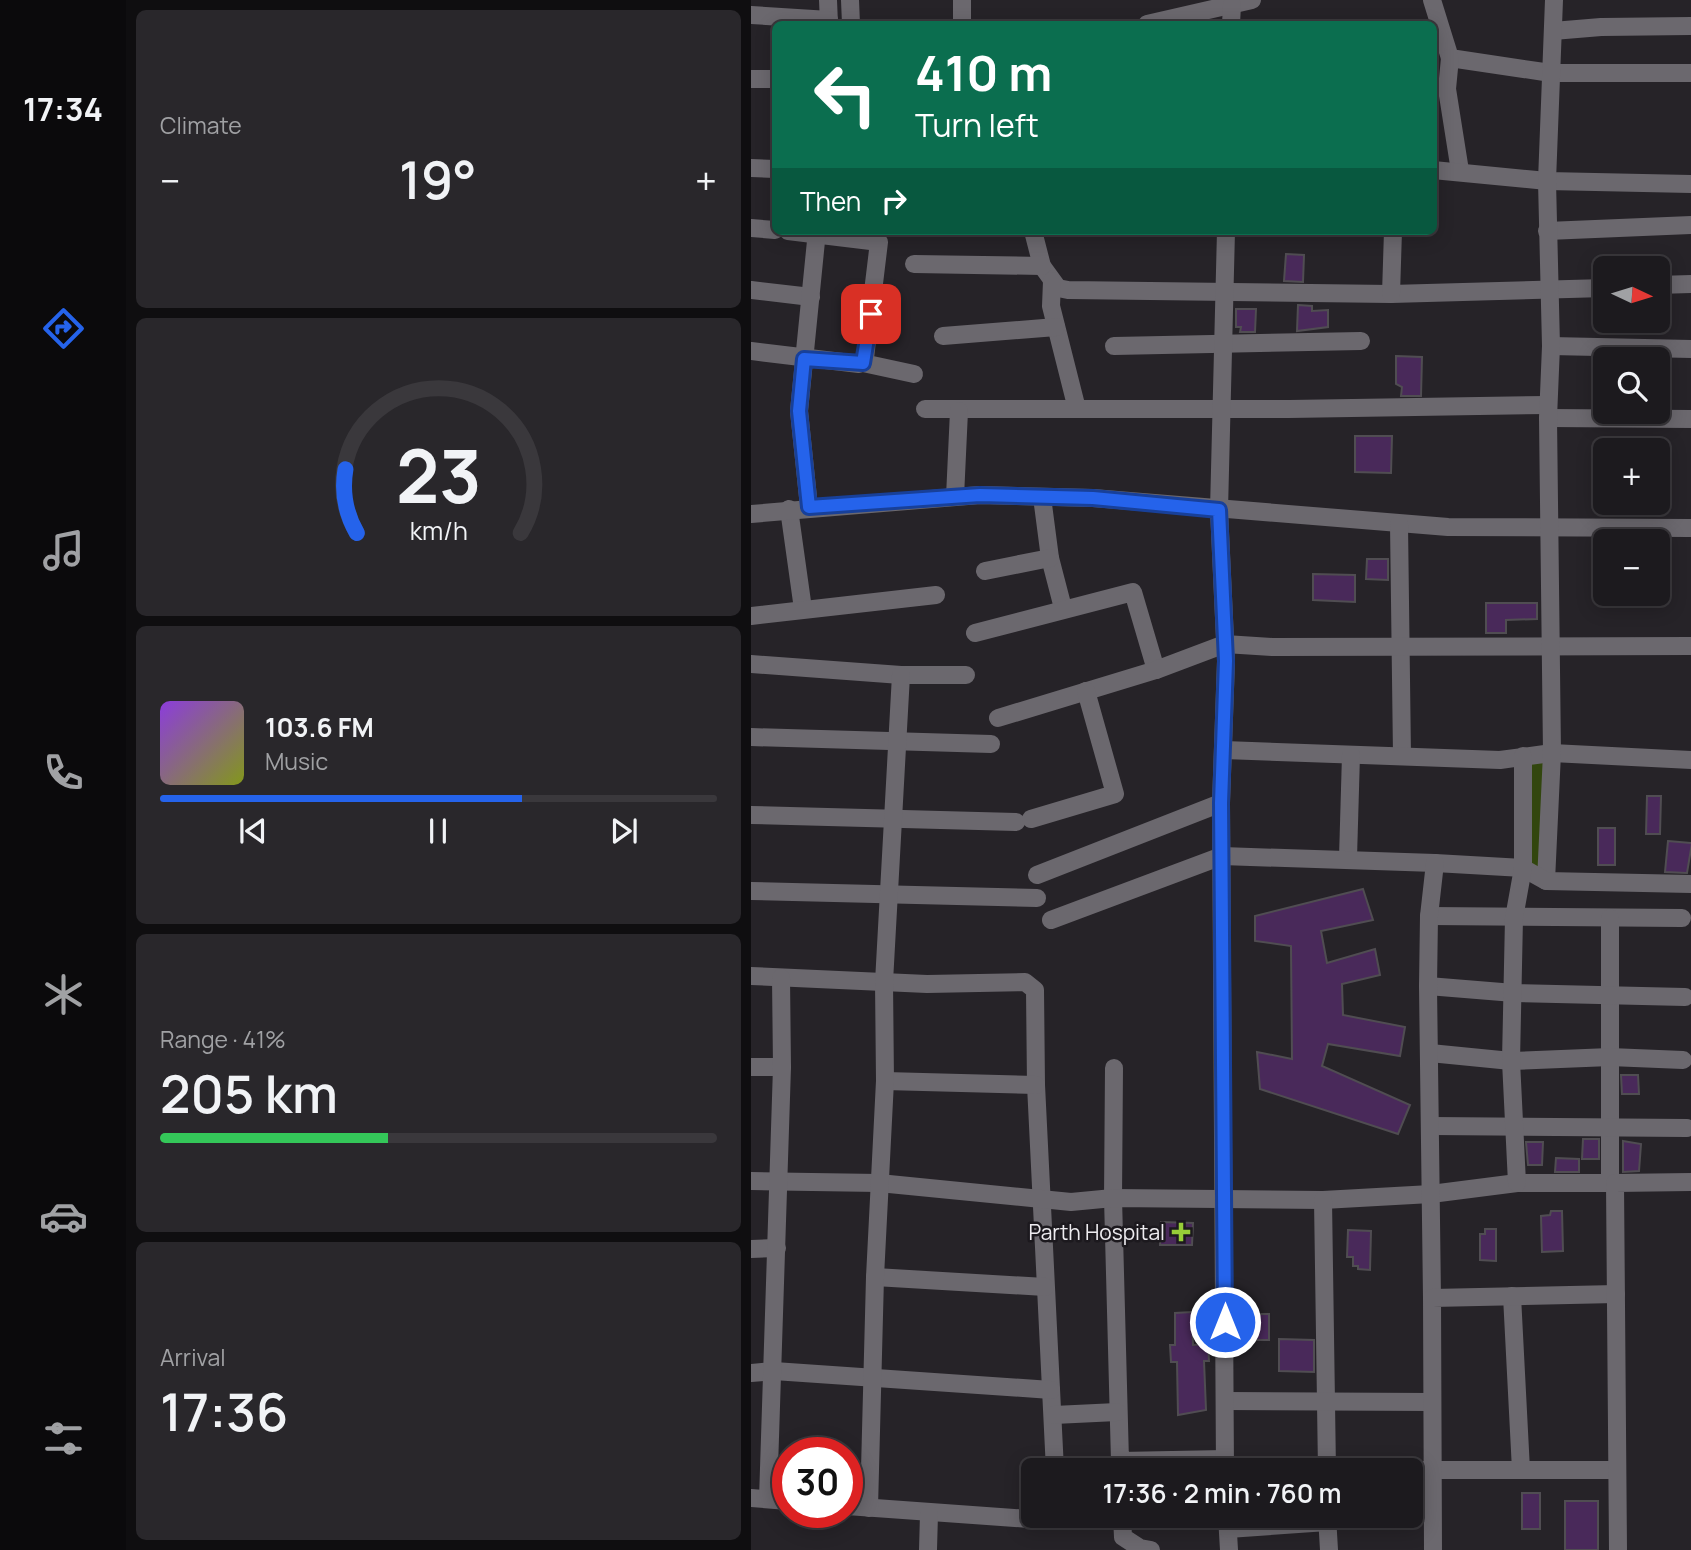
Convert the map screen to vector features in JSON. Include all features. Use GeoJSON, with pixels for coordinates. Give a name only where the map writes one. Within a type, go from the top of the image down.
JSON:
{"type":"FeatureCollection","features":[{"type":"Feature","properties":{"kind":"street"},"geometry":{"type":"LineString","coordinates":[[828,0],[829,21]]}},
{"type":"Feature","properties":{"kind":"street"},"geometry":{"type":"LineString","coordinates":[[850,0],[851,21]]}},
{"type":"Feature","properties":{"kind":"street"},"geometry":{"type":"LineString","coordinates":[[962,0],[962,21]]}},
{"type":"Feature","properties":{"kind":"street"},"geometry":{"type":"LineString","coordinates":[[1158,21],[1222,4],[1251,0]]}},
{"type":"Feature","properties":{"kind":"street"},"geometry":{"type":"LineString","coordinates":[[1432,0],[1450,58],[1447,89],[1460,171]]}},
{"type":"Feature","properties":{"kind":"street"},"geometry":{"type":"LineString","coordinates":[[1546,881],[1552,753],[1548,411],[1551,346],[1547,181],[1554,0]]}},
{"type":"Feature","properties":{"kind":"street"},"geometry":{"type":"LineString","coordinates":[[1222,4],[1230,21]]}},
{"type":"Feature","properties":{"kind":"street"},"geometry":{"type":"LineString","coordinates":[[751,15],[818,21]]}},
{"type":"Feature","properties":{"kind":"street"},"geometry":{"type":"LineString","coordinates":[[1553,31],[1601,27],[1691,26]]}},
{"type":"Feature","properties":{"kind":"street"},"geometry":{"type":"LineString","coordinates":[[1450,58],[1551,73],[1691,73]]}},
{"type":"Feature","properties":{"kind":"street"},"geometry":{"type":"LineString","coordinates":[[751,79],[772,79]]}},
{"type":"Feature","properties":{"kind":"street"},"geometry":{"type":"LineString","coordinates":[[751,168],[772,169]]}},
{"type":"Feature","properties":{"kind":"street"},"geometry":{"type":"LineString","coordinates":[[1437,170],[1547,181],[1691,184]]}},
{"type":"Feature","properties":{"kind":"street"},"geometry":{"type":"LineString","coordinates":[[1547,231],[1691,225]]}},
{"type":"Feature","properties":{"kind":"street"},"geometry":{"type":"LineString","coordinates":[[751,228],[772,230]]}},
{"type":"Feature","properties":{"kind":"street"},"geometry":{"type":"LineString","coordinates":[[809,507],[799,411],[816,235]]}},
{"type":"Feature","properties":{"kind":"street"},"geometry":{"type":"LineString","coordinates":[[835,235],[879,242],[863,363]]}},
{"type":"Feature","properties":{"kind":"street"},"geometry":{"type":"LineString","coordinates":[[1034,235],[1047,274],[1055,327],[1077,409]]}},
{"type":"Feature","properties":{"kind":"street"},"geometry":{"type":"LineString","coordinates":[[1225,1458],[1221,803],[1225,645],[1219,510],[1226,235]]}},
{"type":"Feature","properties":{"kind":"street"},"geometry":{"type":"LineString","coordinates":[[1391,294],[1393,235]]}},
{"type":"Feature","properties":{"kind":"street"},"geometry":{"type":"LineString","coordinates":[[914,264],[1047,274],[1058,288],[1068,290],[1391,294],[1593,288]]}},
{"type":"Feature","properties":{"kind":"street"},"geometry":{"type":"LineString","coordinates":[[1670,285],[1691,284]]}},
{"type":"Feature","properties":{"kind":"street"},"geometry":{"type":"LineString","coordinates":[[751,290],[811,297]]}},
{"type":"Feature","properties":{"kind":"street"},"geometry":{"type":"LineString","coordinates":[[943,336],[1055,327]]}},
{"type":"Feature","properties":{"kind":"street"},"geometry":{"type":"LineString","coordinates":[[1114,346],[1361,341]]}},
{"type":"Feature","properties":{"kind":"street"},"geometry":{"type":"LineString","coordinates":[[1551,346],[1691,349]]}},
{"type":"Feature","properties":{"kind":"street"},"geometry":{"type":"LineString","coordinates":[[751,351],[804,359],[863,363],[914,374]]}},
{"type":"Feature","properties":{"kind":"street"},"geometry":{"type":"LineString","coordinates":[[925,409],[1548,411],[1691,419]]}},
{"type":"Feature","properties":{"kind":"street"},"geometry":{"type":"LineString","coordinates":[[955,497],[959,411]]}},
{"type":"Feature","properties":{"kind":"street"},"geometry":{"type":"LineString","coordinates":[[751,514],[809,507],[955,497],[1042,497],[1093,498],[1399,524],[1691,528]]}},
{"type":"Feature","properties":{"kind":"street"},"geometry":{"type":"LineString","coordinates":[[1042,497],[1050,558],[1063,608]]}},
{"type":"Feature","properties":{"kind":"street"},"geometry":{"type":"LineString","coordinates":[[789,509],[803,609]]}},
{"type":"Feature","properties":{"kind":"street"},"geometry":{"type":"LineString","coordinates":[[1399,524],[1402,757]]}},
{"type":"Feature","properties":{"kind":"street"},"geometry":{"type":"LineString","coordinates":[[985,571],[1050,558]]}},
{"type":"Feature","properties":{"kind":"street"},"geometry":{"type":"LineString","coordinates":[[975,633],[1133,592],[1156,670]]}},
{"type":"Feature","properties":{"kind":"street"},"geometry":{"type":"LineString","coordinates":[[751,616],[936,595]]}},
{"type":"Feature","properties":{"kind":"street"},"geometry":{"type":"LineString","coordinates":[[998,718],[1156,670],[1225,645],[1400,648],[1691,646]]}},
{"type":"Feature","properties":{"kind":"street"},"geometry":{"type":"LineString","coordinates":[[751,664],[901,675],[966,674]]}},
{"type":"Feature","properties":{"kind":"street"},"geometry":{"type":"LineString","coordinates":[[869,1508],[875,1277],[885,1082],[884,982],[901,675]]}},
{"type":"Feature","properties":{"kind":"street"},"geometry":{"type":"LineString","coordinates":[[751,815],[894,820],[1024,820],[1115,794],[1086,691]]}},
{"type":"Feature","properties":{"kind":"street"},"geometry":{"type":"LineString","coordinates":[[751,737],[991,744]]}},
{"type":"Feature","properties":{"kind":"street"},"geometry":{"type":"LineString","coordinates":[[1224,750],[1500,760],[1552,753],[1691,760]]}},
{"type":"Feature","properties":{"kind":"street"},"geometry":{"type":"LineString","coordinates":[[1348,858],[1351,755]]}},
{"type":"Feature","properties":{"kind":"street"},"geometry":{"type":"LineString","coordinates":[[1517,1183],[1512,1061],[1514,918],[1523,868],[1523,756]]}},
{"type":"Feature","properties":{"kind":"street"},"geometry":{"type":"LineString","coordinates":[[1037,875],[1221,803]]}},
{"type":"Feature","properties":{"kind":"street"},"geometry":{"type":"LineString","coordinates":[[1051,920],[1222,856],[1348,858],[1523,868],[1546,881],[1691,884]]}},
{"type":"Feature","properties":{"kind":"street"},"geometry":{"type":"LineString","coordinates":[[1433,1550],[1432,1126],[1428,986],[1429,916],[1435,863]]}},
{"type":"Feature","properties":{"kind":"street"},"geometry":{"type":"LineString","coordinates":[[751,891],[1037,898]]}},
{"type":"Feature","properties":{"kind":"street"},"geometry":{"type":"LineString","coordinates":[[1429,916],[1682,918]]}},
{"type":"Feature","properties":{"kind":"street"},"geometry":{"type":"LineString","coordinates":[[1610,918],[1608,994],[1616,1294],[1618,1550]]}},
{"type":"Feature","properties":{"kind":"street"},"geometry":{"type":"LineString","coordinates":[[751,976],[884,982],[1025,982],[1032,986],[1037,994],[1036,1085],[1055,1458]]}},
{"type":"Feature","properties":{"kind":"street"},"geometry":{"type":"LineString","coordinates":[[759,1499],[774,1371],[782,1067],[781,978]]}},
{"type":"Feature","properties":{"kind":"street"},"geometry":{"type":"LineString","coordinates":[[1428,986],[1514,993],[1685,997]]}},
{"type":"Feature","properties":{"kind":"street"},"geometry":{"type":"LineString","coordinates":[[1430,1053],[1512,1061],[1610,1057],[1683,1060]]}},
{"type":"Feature","properties":{"kind":"street"},"geometry":{"type":"LineString","coordinates":[[751,1067],[782,1067]]}},
{"type":"Feature","properties":{"kind":"street"},"geometry":{"type":"LineString","coordinates":[[1114,1068],[1113,1198],[1120,1458]]}},
{"type":"Feature","properties":{"kind":"street"},"geometry":{"type":"LineString","coordinates":[[885,1082],[1036,1085]]}},
{"type":"Feature","properties":{"kind":"street"},"geometry":{"type":"LineString","coordinates":[[1432,1126],[1687,1128]]}},
{"type":"Feature","properties":{"kind":"street"},"geometry":{"type":"LineString","coordinates":[[751,1181],[879,1183],[1071,1202],[1113,1198],[1323,1200],[1431,1194],[1517,1183],[1691,1182]]}},
{"type":"Feature","properties":{"kind":"street"},"geometry":{"type":"LineString","coordinates":[[1323,1200],[1326,1458]]}},
{"type":"Feature","properties":{"kind":"street"},"geometry":{"type":"LineString","coordinates":[[751,1249],[777,1248]]}},
{"type":"Feature","properties":{"kind":"street"},"geometry":{"type":"LineString","coordinates":[[875,1277],[1045,1287]]}},
{"type":"Feature","properties":{"kind":"street"},"geometry":{"type":"LineString","coordinates":[[1432,1298],[1616,1294]]}},
{"type":"Feature","properties":{"kind":"street"},"geometry":{"type":"LineString","coordinates":[[1512,1296],[1521,1470]]}},
{"type":"Feature","properties":{"kind":"street"},"geometry":{"type":"LineString","coordinates":[[751,1373],[774,1371],[1050,1390]]}},
{"type":"Feature","properties":{"kind":"street"},"geometry":{"type":"LineString","coordinates":[[1226,1401],[1432,1402]]}},
{"type":"Feature","properties":{"kind":"street"},"geometry":{"type":"LineString","coordinates":[[1054,1415],[1117,1412]]}},
{"type":"Feature","properties":{"kind":"street"},"geometry":{"type":"LineString","coordinates":[[1423,1469],[1617,1470]]}},
{"type":"Feature","properties":{"kind":"street"},"geometry":{"type":"LineString","coordinates":[[863,1507],[1021,1519]]}},
{"type":"Feature","properties":{"kind":"street"},"geometry":{"type":"LineString","coordinates":[[928,1550],[929,1514]]}},
{"type":"Feature","properties":{"kind":"street"},"geometry":{"type":"LineString","coordinates":[[1123,1528],[1123,1537],[1140,1548],[1151,1550]]}},
{"type":"Feature","properties":{"kind":"street"},"geometry":{"type":"LineString","coordinates":[[1227,1528],[1229,1550]]}},
{"type":"Feature","properties":{"kind":"street"},"geometry":{"type":"LineString","coordinates":[[1328,1528],[1329,1550]]}},
{"type":"Feature","properties":{"kind":"green space"},"geometry":{"type":"Polygon","coordinates":[[[1523,756],[1552,762],[1546,873],[1523,868],[1523,756]]]}},
{"type":"Feature","properties":{"kind":"building"},"geometry":{"type":"Polygon","coordinates":[[[1286,254],[1304,255],[1303,282],[1284,281],[1286,254]]]}},
{"type":"Feature","properties":{"kind":"building"},"geometry":{"type":"Polygon","coordinates":[[[1298,305],[1312,306],[1312,311],[1328,310],[1328,327],[1297,331],[1298,305]]]}},
{"type":"Feature","properties":{"kind":"building"},"geometry":{"type":"Polygon","coordinates":[[[1236,309],[1256,309],[1255,332],[1240,332],[1241,327],[1236,327],[1236,309]]]}},
{"type":"Feature","properties":{"kind":"building"},"geometry":{"type":"Polygon","coordinates":[[[1396,356],[1422,357],[1421,396],[1401,396],[1402,387],[1396,384],[1396,356]]]}},
{"type":"Feature","properties":{"kind":"building"},"geometry":{"type":"Polygon","coordinates":[[[1355,436],[1392,436],[1391,473],[1355,472],[1355,436]]]}},
{"type":"Feature","properties":{"kind":"building"},"geometry":{"type":"Polygon","coordinates":[[[1367,559],[1388,559],[1388,580],[1366,579],[1367,559]]]}},
{"type":"Feature","properties":{"kind":"building"},"geometry":{"type":"Polygon","coordinates":[[[1313,574],[1355,575],[1355,602],[1313,600],[1313,574]]]}},
{"type":"Feature","properties":{"kind":"building"},"geometry":{"type":"Polygon","coordinates":[[[1486,603],[1537,603],[1537,619],[1506,620],[1506,633],[1486,633],[1486,603]]]}},
{"type":"Feature","properties":{"kind":"building"},"geometry":{"type":"Polygon","coordinates":[[[1647,796],[1661,796],[1660,834],[1646,834],[1647,796]]]}},
{"type":"Feature","properties":{"kind":"building"},"geometry":{"type":"Polygon","coordinates":[[[1598,828],[1615,828],[1615,865],[1598,865],[1598,828]]]}},
{"type":"Feature","properties":{"kind":"building"},"geometry":{"type":"Polygon","coordinates":[[[1668,841],[1692,843],[1687,873],[1665,872],[1668,841]]]}},
{"type":"Feature","properties":{"kind":"building"},"geometry":{"type":"Polygon","coordinates":[[[1363,889],[1373,920],[1321,931],[1327,963],[1375,949],[1380,975],[1342,984],[1343,1015],[1405,1027],[1400,1056],[1328,1044],[1322,1066],[1410,1105],[1398,1134],[1260,1089],[1257,1052],[1292,1059],[1291,946],[1255,941],[1255,916],[1363,889]]]}},
{"type":"Feature","properties":{"kind":"building"},"geometry":{"type":"Polygon","coordinates":[[[1621,1075],[1638,1075],[1639,1094],[1622,1094],[1621,1075]]]}},
{"type":"Feature","properties":{"kind":"building"},"geometry":{"type":"Polygon","coordinates":[[[1583,1139],[1599,1139],[1599,1159],[1582,1159],[1583,1139]]]}},
{"type":"Feature","properties":{"kind":"building"},"geometry":{"type":"Polygon","coordinates":[[[1623,1141],[1641,1144],[1639,1171],[1623,1172],[1623,1141]]]}},
{"type":"Feature","properties":{"kind":"building"},"geometry":{"type":"Polygon","coordinates":[[[1526,1142],[1543,1142],[1542,1165],[1528,1165],[1526,1142]]]}},
{"type":"Feature","properties":{"kind":"building"},"geometry":{"type":"Polygon","coordinates":[[[1556,1158],[1579,1159],[1579,1172],[1555,1172],[1556,1158]]]}},
{"type":"Feature","properties":{"kind":"building"},"geometry":{"type":"Polygon","coordinates":[[[1551,1211],[1562,1211],[1563,1251],[1542,1252],[1541,1216],[1550,1215],[1551,1211]]]}},
{"type":"Feature","properties":{"kind":"building"},"geometry":{"type":"Polygon","coordinates":[[[1161,1222],[1193,1223],[1192,1245],[1160,1245],[1161,1222]]]}},
{"type":"Feature","properties":{"kind":"building"},"geometry":{"type":"Polygon","coordinates":[[[1485,1229],[1496,1229],[1496,1261],[1480,1260],[1480,1234],[1485,1234],[1485,1229]]]}},
{"type":"Feature","properties":{"kind":"building"},"geometry":{"type":"Polygon","coordinates":[[[1348,1230],[1371,1231],[1370,1270],[1358,1269],[1358,1266],[1353,1266],[1353,1257],[1347,1257],[1348,1230]]]}},
{"type":"Feature","properties":{"kind":"building"},"geometry":{"type":"Polygon","coordinates":[[[1192,1312],[1193,1345],[1208,1344],[1209,1361],[1204,1361],[1206,1410],[1178,1415],[1177,1362],[1171,1362],[1170,1345],[1175,1345],[1175,1313],[1192,1312]]]}},
{"type":"Feature","properties":{"kind":"building"},"geometry":{"type":"Polygon","coordinates":[[[1240,1314],[1269,1314],[1269,1340],[1240,1340],[1240,1314]]]}},
{"type":"Feature","properties":{"kind":"building"},"geometry":{"type":"Polygon","coordinates":[[[1279,1339],[1314,1340],[1314,1372],[1279,1371],[1279,1339]]]}},
{"type":"Feature","properties":{"kind":"building"},"geometry":{"type":"Polygon","coordinates":[[[1522,1493],[1540,1493],[1540,1529],[1522,1529],[1522,1493]]]}},
{"type":"Feature","properties":{"kind":"building"},"geometry":{"type":"Polygon","coordinates":[[[1565,1501],[1598,1501],[1598,1550],[1565,1550],[1565,1501]]]}},
{"type":"Feature","properties":{"kind":"place","name":"Parth Hospital"},"geometry":{"type":"Point","coordinates":[1181,1232]}},
{"type":"Feature","properties":{"kind":"route"},"geometry":{"type":"LineString","coordinates":[[871,314],[863,363],[804,359],[799,411],[809,507],[980,495],[1093,498],[1219,510],[1226,661],[1221,803],[1225,1322]]}}]}
